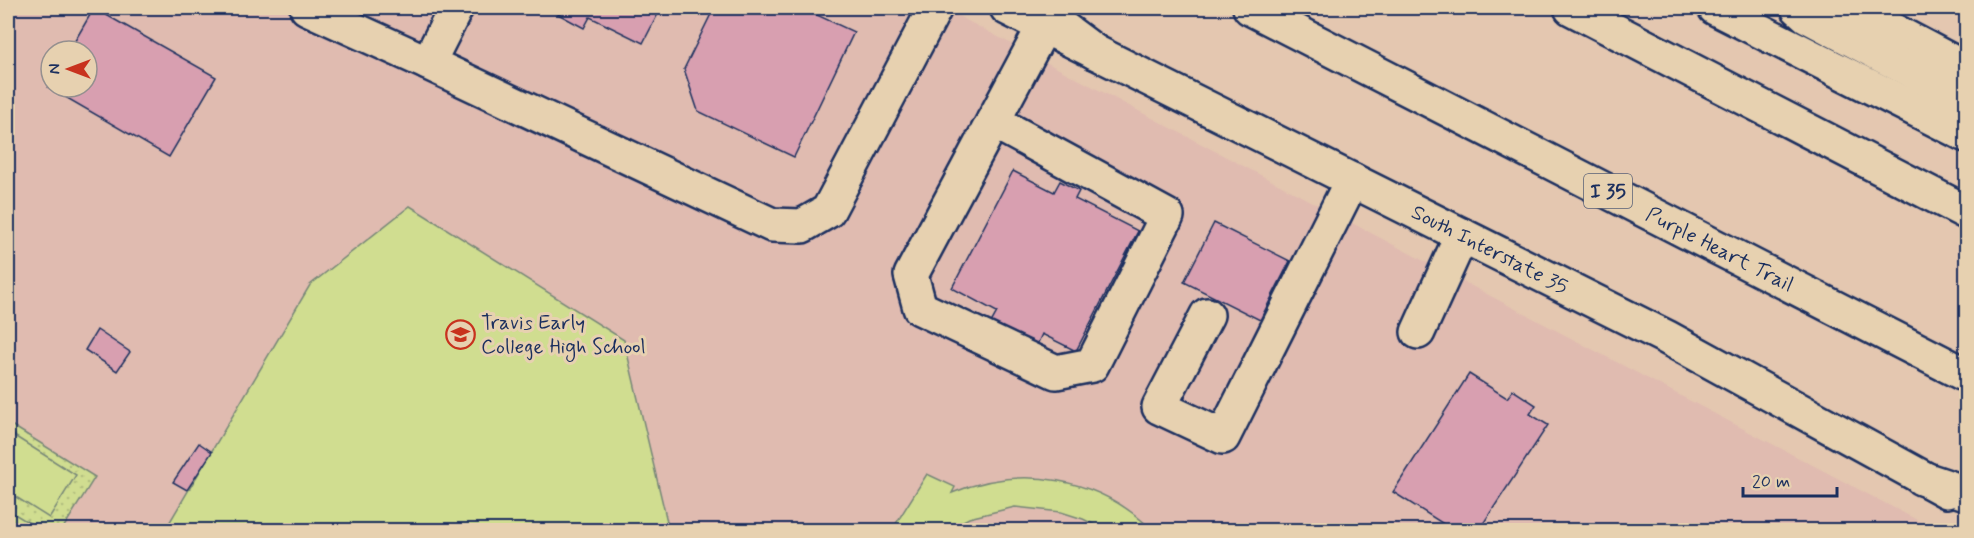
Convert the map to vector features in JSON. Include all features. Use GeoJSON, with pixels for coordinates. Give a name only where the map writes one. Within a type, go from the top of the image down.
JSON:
{"type":"FeatureCollection","features":[{"type":"Feature","properties":{"kind":"main road"},"geometry":{"type":"LineString","coordinates":[[307,8],[772,225],[802,226],[828,211],[935,8]]}},
{"type":"Feature","properties":{"kind":"main road"},"geometry":{"type":"LineString","coordinates":[[428,63],[456,8]]}},
{"type":"Feature","properties":{"kind":"main road"},"geometry":{"type":"LineString","coordinates":[[993,121],[1167,216],[1092,365],[1056,372],[921,308],[910,275],[993,121],[1040,17],[1007,8]]}},
{"type":"Feature","properties":{"kind":"main road","name":"Purple Heart Trail"},"geometry":{"type":"LineString","coordinates":[[1250,8],[1966,375]]}},
{"type":"Feature","properties":{"kind":"main road"},"geometry":{"type":"LineString","coordinates":[[1571,8],[1966,212]]}},
{"type":"Feature","properties":{"kind":"main road"},"geometry":{"type":"LineString","coordinates":[[1714,8],[1966,135]]}},
{"type":"Feature","properties":{"kind":"main road"},"geometry":{"type":"LineString","coordinates":[[1798,8],[1807,16],[1966,99]]}},
{"type":"Feature","properties":{"kind":"main road"},"geometry":{"type":"LineString","coordinates":[[1842,8],[1888,16],[1966,69]]}},
{"type":"Feature","properties":{"kind":"main road","name":"South Interstate 35"},"geometry":{"type":"LineString","coordinates":[[1040,17],[1095,52],[1666,337],[1966,502]]}},
{"type":"Feature","properties":{"kind":"main road"},"geometry":{"type":"LineString","coordinates":[[1207,315],[1159,407],[1223,437],[1352,180]]}},
{"type":"Feature","properties":{"kind":"main road"},"geometry":{"type":"LineString","coordinates":[[1418,332],[1462,235]]}},
{"type":"Feature","properties":{"kind":"main road"},"geometry":{"type":"LineString","coordinates":[[1921,478],[1966,494]]}},
{"type":"Feature","properties":{"kind":"shaded area"},"geometry":{"type":"Polygon","coordinates":[[[8,8],[943,8],[1936,530],[8,530],[8,8]]]}},
{"type":"Feature","properties":{"kind":"green space"},"geometry":{"type":"Polygon","coordinates":[[[410,206],[624,340],[669,530],[165,530],[310,285],[410,206]]]}},
{"type":"Feature","properties":{"kind":"green space"},"geometry":{"type":"Polygon","coordinates":[[[8,423],[95,477],[62,530],[8,530],[8,423]]]}},
{"type":"Feature","properties":{"kind":"green space"},"geometry":{"type":"Polygon","coordinates":[[[8,432],[76,475],[49,518],[8,492],[8,432]]]}},
{"type":"Feature","properties":{"kind":"green space"},"geometry":{"type":"Polygon","coordinates":[[[927,474],[955,487],[952,493],[978,484],[1005,479],[1032,478],[1084,487],[1131,512],[1152,530],[1105,530],[1083,519],[1061,512],[1015,507],[969,518],[946,530],[892,530],[927,474]]]}},
{"type":"Feature","properties":{"kind":"green space"},"geometry":{"type":"Polygon","coordinates":[[[8,510],[41,530],[8,530],[8,510]]]}},
{"type":"Feature","properties":{"kind":"building"},"geometry":{"type":"Polygon","coordinates":[[[94,8],[216,77],[169,157],[69,99],[99,99],[99,39],[76,39],[94,8]]]}},
{"type":"Feature","properties":{"kind":"building"},"geometry":{"type":"Polygon","coordinates":[[[547,8],[661,8],[643,43],[590,17],[584,28],[547,8]]]}},
{"type":"Feature","properties":{"kind":"building"},"geometry":{"type":"Polygon","coordinates":[[[714,8],[802,8],[854,32],[794,157],[698,111],[684,69],[714,8]]]}},
{"type":"Feature","properties":{"kind":"building"},"geometry":{"type":"Polygon","coordinates":[[[1013,171],[1054,192],[1060,181],[1079,191],[1075,199],[1138,231],[1076,351],[1042,334],[1036,347],[991,323],[997,312],[952,288],[1013,171]]]}},
{"type":"Feature","properties":{"kind":"building"},"geometry":{"type":"Polygon","coordinates":[[[1214,223],[1290,261],[1260,320],[1184,282],[1214,223]]]}},
{"type":"Feature","properties":{"kind":"building"},"geometry":{"type":"Polygon","coordinates":[[[97,330],[130,352],[117,371],[85,350],[97,330]]]}},
{"type":"Feature","properties":{"kind":"building"},"geometry":{"type":"Polygon","coordinates":[[[1469,374],[1507,398],[1513,390],[1536,405],[1530,414],[1548,425],[1479,530],[1453,530],[1393,492],[1469,374]]]}},
{"type":"Feature","properties":{"kind":"building"},"geometry":{"type":"Polygon","coordinates":[[[199,443],[212,452],[187,490],[173,482],[199,443]]]}},
{"type":"Feature","properties":{"kind":"place","name":"Travis Early College High School"},"geometry":{"type":"Point","coordinates":[460,334]}}]}
